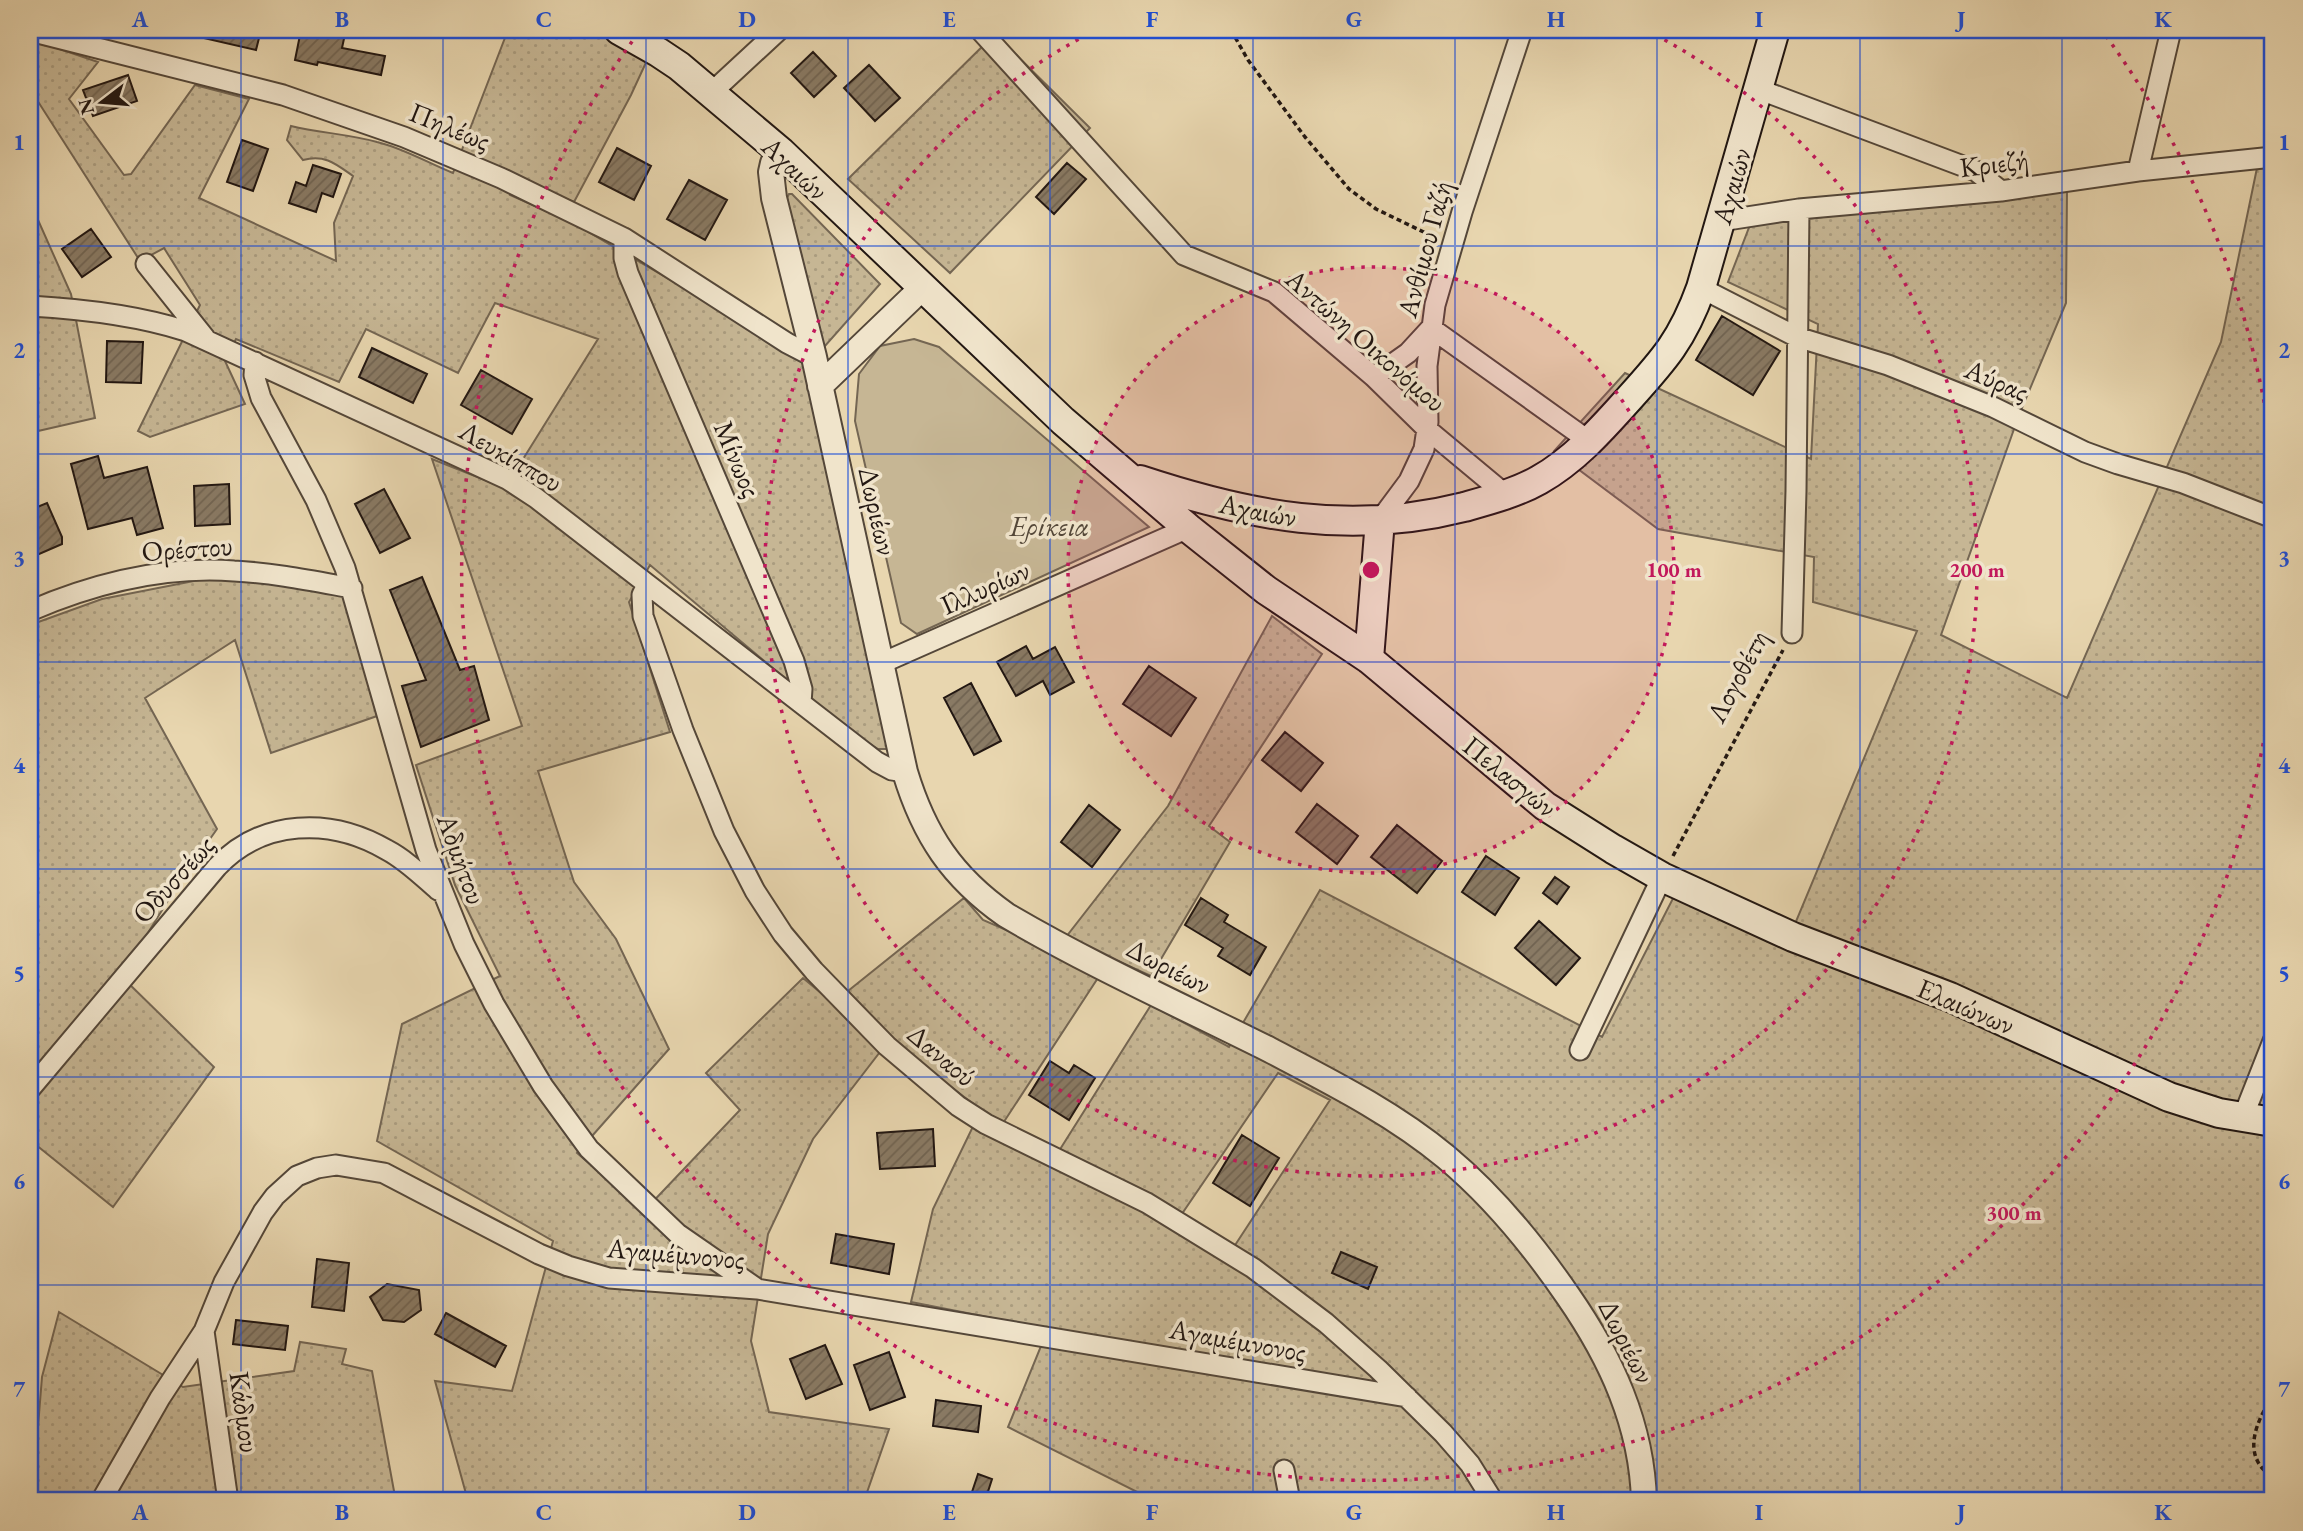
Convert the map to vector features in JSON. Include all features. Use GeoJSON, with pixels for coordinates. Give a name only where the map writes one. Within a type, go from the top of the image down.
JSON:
{"type":"FeatureCollection","features":[{"type":"Feature","properties":{"kind":"main road","name":"Αχαιών"},"geometry":{"type":"LineString","coordinates":[[619,30],[658,51],[781,152],[1063,421],[1128,476],[1220,505],[1282,517],[1346,522],[1448,511],[1506,495],[1538,481],[1557,469],[1589,441],[1670,353],[1687,326],[1701,288],[1775,30]]}},
{"type":"Feature","properties":{"kind":"main road","name":"Πελασγών"},"geometry":{"type":"LineString","coordinates":[[1128,476],[1266,590],[1369,659],[1545,806],[1662,877]]}},
{"type":"Feature","properties":{"kind":"main road"},"geometry":{"type":"LineString","coordinates":[[1369,659],[1380,520]]}},
{"type":"Feature","properties":{"kind":"main road","name":"Ελαιώνων"},"geometry":{"type":"LineString","coordinates":[[1662,877],[1793,937],[1950,997],[2169,1097],[2193,1106],[2273,1122]]}},
{"type":"Feature","properties":{"kind":"street"},"geometry":{"type":"LineString","coordinates":[[711,93],[779,30]]}},
{"type":"Feature","properties":{"kind":"street","name":"Αντώνη Οικονόμου"},"geometry":{"type":"LineString","coordinates":[[980,30],[1184,255],[1274,292],[1374,377],[1428,430],[1506,495]]}},
{"type":"Feature","properties":{"kind":"street","name":"Ανθίμου Γαζή"},"geometry":{"type":"LineString","coordinates":[[1380,520],[1409,481],[1424,449],[1428,430],[1427,366],[1431,328],[1451,245],[1522,30]]}},
{"type":"Feature","properties":{"kind":"street"},"geometry":{"type":"LineString","coordinates":[[2138,171],[2171,30]]}},
{"type":"Feature","properties":{"kind":"street","name":"Πηλέως"},"geometry":{"type":"LineString","coordinates":[[30,32],[284,95],[404,137],[502,178],[624,238],[787,343],[814,357]]}},
{"type":"Feature","properties":{"kind":"street"},"geometry":{"type":"LineString","coordinates":[[1758,89],[1976,171],[2001,191]]}},
{"type":"Feature","properties":{"kind":"street","name":"Δωριέων"},"geometry":{"type":"LineString","coordinates":[[781,152],[773,163],[771,172],[774,198],[814,357],[905,772],[919,812],[937,848],[958,876],[988,902],[1024,926],[1355,1094],[1430,1145],[1478,1186],[1553,1273],[1607,1357],[1623,1395],[1636,1438],[1645,1500]]}},
{"type":"Feature","properties":{"kind":"street","name":"Κριεζή"},"geometry":{"type":"LineString","coordinates":[[1721,221],[1799,209],[2001,191],[2138,171],[2273,157]]}},
{"type":"Feature","properties":{"kind":"street","name":"Λογοθέτη"},"geometry":{"type":"LineString","coordinates":[[1792,633],[1799,209]]}},
{"type":"Feature","properties":{"kind":"street","name":"Μίνωος"},"geometry":{"type":"LineString","coordinates":[[624,238],[624,258],[628,274],[794,661],[802,689],[802,703]]}},
{"type":"Feature","properties":{"kind":"street"},"geometry":{"type":"LineString","coordinates":[[146,264],[205,338]]}},
{"type":"Feature","properties":{"kind":"street"},"geometry":{"type":"LineString","coordinates":[[820,386],[922,288]]}},
{"type":"Feature","properties":{"kind":"street","name":"Αύρας"},"geometry":{"type":"LineString","coordinates":[[1701,288],[1797,337],[1888,365],[1993,407],[2085,452],[2183,482],[2273,517]]}},
{"type":"Feature","properties":{"kind":"street","name":"Λευκίππου"},"geometry":{"type":"LineString","coordinates":[[30,306],[62,308],[153,322],[205,338],[513,483],[877,762],[892,770],[905,772]]}},
{"type":"Feature","properties":{"kind":"street"},"geometry":{"type":"LineString","coordinates":[[1374,377],[1408,354],[1431,328],[1589,441]]}},
{"type":"Feature","properties":{"kind":"street","name":"Αδμήτου"},"geometry":{"type":"LineString","coordinates":[[255,362],[254,375],[261,398],[327,524],[352,588],[419,827],[442,895],[511,1035],[575,1131],[611,1171],[678,1234],[757,1289]]}},
{"type":"Feature","properties":{"kind":"street","name":"Ιλλυρίων"},"geometry":{"type":"LineString","coordinates":[[882,663],[1188,528]]}},
{"type":"Feature","properties":{"kind":"street","name":"Ορέστου"},"geometry":{"type":"LineString","coordinates":[[30,611],[84,590],[121,581],[189,571],[233,570],[275,574],[352,588]]}},
{"type":"Feature","properties":{"kind":"street","name":"Δαναού"},"geometry":{"type":"LineString","coordinates":[[647,585],[642,596],[643,616],[683,730],[720,822],[755,891],[783,933],[814,971],[878,1038],[958,1106],[986,1124],[1147,1203],[1228,1252],[1326,1323],[1407,1397],[1460,1451],[1493,1501]]}},
{"type":"Feature","properties":{"kind":"street","name":"Οδυσσέως"},"geometry":{"type":"LineString","coordinates":[[30,1090],[217,867],[227,856],[254,838],[278,830],[300,827],[344,833],[386,849],[442,895]]}},
{"type":"Feature","properties":{"kind":"street"},"geometry":{"type":"LineString","coordinates":[[1580,1050],[1662,877]]}},
{"type":"Feature","properties":{"kind":"street"},"geometry":{"type":"LineString","coordinates":[[2243,1117],[2273,1041]]}},
{"type":"Feature","properties":{"kind":"street","name":"Αγαμέμνονος"},"geometry":{"type":"LineString","coordinates":[[101,1501],[160,1398],[204,1331],[224,1282],[263,1212],[275,1196],[297,1176],[317,1168],[336,1165],[384,1173],[540,1254],[596,1275],[622,1280],[757,1289],[1407,1397]]}},
{"type":"Feature","properties":{"kind":"street","name":"Κάδμου"},"geometry":{"type":"LineString","coordinates":[[204,1331],[228,1501]]}},
{"type":"Feature","properties":{"kind":"street"},"geometry":{"type":"LineString","coordinates":[[1284,1470],[1290,1501]]}},
{"type":"Feature","properties":{"kind":"path"},"geometry":{"type":"LineString","coordinates":[[1231,30],[1248,60],[1305,137],[1349,188],[1390,217],[1451,245]]}},
{"type":"Feature","properties":{"kind":"path","name":"Λογοθέτη"},"geometry":{"type":"LineString","coordinates":[[1662,877],[1792,633]]}},
{"type":"Feature","properties":{"kind":"path"},"geometry":{"type":"LineString","coordinates":[[2273,1396],[2256,1428],[2253,1442],[2260,1466],[2273,1477]]}},
{"type":"Feature","properties":{"kind":"green space"},"geometry":{"type":"Polygon","coordinates":[[[30,30],[48,45],[98,62],[69,99],[124,175],[131,174],[195,85],[249,99],[199,198],[336,261],[334,223],[353,176],[324,159],[303,160],[287,140],[291,126],[387,145],[453,173],[508,30],[661,30],[631,95],[574,202],[515,178],[510,195],[573,223],[746,324],[807,364],[812,303],[787,198],[789,194],[792,194],[880,284],[808,365],[892,749],[878,749],[843,727],[650,565],[629,602],[670,732],[538,771],[574,882],[616,939],[669,1049],[577,1153],[644,1211],[740,1110],[706,1073],[803,978],[833,1003],[964,898],[983,920],[1055,951],[1168,806],[1272,616],[1322,654],[1209,826],[1230,842],[1151,976],[1111,958],[994,1137],[1052,1162],[1151,1005],[1229,1047],[1320,890],[1602,1037],[1686,873],[1795,924],[1917,631],[1813,602],[1814,557],[1658,529],[1554,451],[1625,373],[1811,459],[1818,324],[1728,282],[1750,225],[2067,190],[2066,303],[2019,415],[1941,635],[2067,698],[2221,342],[2257,168],[2273,166],[2273,509],[2266,533],[2273,536],[2273,1501],[1306,1501],[1304,1495],[1295,1501],[1155,1501],[1008,1427],[1048,1329],[911,1302],[933,1209],[981,1110],[893,1042],[880,1052],[813,1139],[768,1234],[751,1341],[769,1412],[889,1429],[864,1501],[468,1501],[435,1381],[512,1391],[553,1241],[377,1141],[402,1024],[500,976],[455,885],[416,765],[522,726],[432,459],[505,488],[598,339],[495,303],[458,373],[366,329],[339,382],[236,339],[225,361],[245,404],[150,437],[138,431],[200,305],[164,248],[140,261],[30,89],[30,30]],[[1278,1073],[1173,1227],[1226,1259],[1330,1100],[1278,1073]]]}},
{"type":"Feature","properties":{"kind":"green space"},"geometry":{"type":"Polygon","coordinates":[[[995,34],[1090,128],[950,273],[848,179],[995,34]]]}},
{"type":"Feature","properties":{"kind":"green space"},"geometry":{"type":"Polygon","coordinates":[[[30,202],[71,294],[95,418],[38,431],[30,396],[30,202]]]}},
{"type":"Feature","properties":{"kind":"green space","name":"Ερίκεια"},"geometry":{"type":"Polygon","coordinates":[[[914,339],[939,347],[1149,527],[917,634],[901,623],[855,421],[859,374],[880,346],[914,339]]]}},
{"type":"Feature","properties":{"kind":"green space"},"geometry":{"type":"Polygon","coordinates":[[[209,578],[342,590],[377,716],[271,753],[235,640],[145,698],[217,829],[179,883],[121,976],[214,1067],[113,1207],[30,1140],[30,625],[102,599],[209,578]]]}},
{"type":"Feature","properties":{"kind":"green space"},"geometry":{"type":"Polygon","coordinates":[[[59,1312],[183,1387],[294,1371],[300,1342],[346,1349],[342,1364],[372,1371],[394,1491],[376,1501],[32,1501],[42,1377],[59,1312]]]}},
{"type":"Feature","properties":{"kind":"building"},"geometry":{"type":"Polygon","coordinates":[[[196,30],[261,30],[256,50],[195,36],[196,30]]]}},
{"type":"Feature","properties":{"kind":"building"},"geometry":{"type":"Polygon","coordinates":[[[301,30],[325,30],[345,34],[342,48],[385,56],[381,75],[295,60],[301,30]]]}},
{"type":"Feature","properties":{"kind":"building"},"geometry":{"type":"Polygon","coordinates":[[[813,52],[836,76],[814,97],[791,73],[813,52]]]}},
{"type":"Feature","properties":{"kind":"building"},"geometry":{"type":"Polygon","coordinates":[[[869,65],[900,98],[875,121],[844,88],[869,65]]]}},
{"type":"Feature","properties":{"kind":"building"},"geometry":{"type":"Polygon","coordinates":[[[128,75],[137,101],[93,116],[83,90],[128,75]]]}},
{"type":"Feature","properties":{"kind":"building"},"geometry":{"type":"Polygon","coordinates":[[[242,140],[268,149],[253,191],[227,182],[242,140]]]}},
{"type":"Feature","properties":{"kind":"building"},"geometry":{"type":"Polygon","coordinates":[[[617,148],[651,166],[634,200],[599,182],[617,148]]]}},
{"type":"Feature","properties":{"kind":"building"},"geometry":{"type":"Polygon","coordinates":[[[1067,163],[1086,179],[1054,214],[1036,197],[1067,163]]]}},
{"type":"Feature","properties":{"kind":"building"},"geometry":{"type":"Polygon","coordinates":[[[313,165],[341,174],[333,197],[322,193],[316,212],[289,203],[296,182],[306,186],[313,165]]]}},
{"type":"Feature","properties":{"kind":"building"},"geometry":{"type":"Polygon","coordinates":[[[689,180],[727,200],[705,240],[667,219],[689,180]]]}},
{"type":"Feature","properties":{"kind":"building"},"geometry":{"type":"Polygon","coordinates":[[[91,229],[111,257],[82,277],[62,249],[91,229]]]}},
{"type":"Feature","properties":{"kind":"building"},"geometry":{"type":"Polygon","coordinates":[[[1722,316],[1780,351],[1753,395],[1696,360],[1722,316]]]}},
{"type":"Feature","properties":{"kind":"building"},"geometry":{"type":"Polygon","coordinates":[[[107,341],[143,342],[141,383],[106,382],[107,341]]]}},
{"type":"Feature","properties":{"kind":"building"},"geometry":{"type":"Polygon","coordinates":[[[372,348],[427,374],[413,403],[359,377],[372,348]]]}},
{"type":"Feature","properties":{"kind":"building"},"geometry":{"type":"Polygon","coordinates":[[[481,370],[532,399],[512,434],[461,405],[481,370]]]}},
{"type":"Feature","properties":{"kind":"building"},"geometry":{"type":"Polygon","coordinates":[[[98,456],[104,478],[147,467],[163,528],[137,535],[132,518],[88,529],[71,464],[98,456]]]}},
{"type":"Feature","properties":{"kind":"building"},"geometry":{"type":"Polygon","coordinates":[[[229,484],[230,524],[195,526],[194,486],[229,484]]]}},
{"type":"Feature","properties":{"kind":"building"},"geometry":{"type":"Polygon","coordinates":[[[384,489],[410,538],[380,553],[355,504],[384,489]]]}},
{"type":"Feature","properties":{"kind":"building"},"geometry":{"type":"Polygon","coordinates":[[[47,503],[62,537],[62,544],[30,558],[30,510],[47,503]]]}},
{"type":"Feature","properties":{"kind":"building"},"geometry":{"type":"Polygon","coordinates":[[[422,577],[460,670],[474,666],[489,720],[421,747],[402,686],[426,680],[390,590],[422,577]]]}},
{"type":"Feature","properties":{"kind":"building"},"geometry":{"type":"Polygon","coordinates":[[[1026,646],[1033,659],[1055,647],[1074,682],[1050,695],[1043,681],[1016,696],[997,662],[1026,646]]]}},
{"type":"Feature","properties":{"kind":"building"},"geometry":{"type":"Polygon","coordinates":[[[1149,666],[1196,698],[1171,736],[1123,704],[1149,666]]]}},
{"type":"Feature","properties":{"kind":"building"},"geometry":{"type":"Polygon","coordinates":[[[971,683],[1001,741],[974,755],[944,698],[971,683]]]}},
{"type":"Feature","properties":{"kind":"building"},"geometry":{"type":"Polygon","coordinates":[[[1285,732],[1323,763],[1301,791],[1262,760],[1285,732]]]}},
{"type":"Feature","properties":{"kind":"building"},"geometry":{"type":"Polygon","coordinates":[[[1317,804],[1358,836],[1337,864],[1296,832],[1317,804]]]}},
{"type":"Feature","properties":{"kind":"building"},"geometry":{"type":"Polygon","coordinates":[[[1089,805],[1120,830],[1092,867],[1061,842],[1089,805]]]}},
{"type":"Feature","properties":{"kind":"building"},"geometry":{"type":"Polygon","coordinates":[[[1397,825],[1442,861],[1417,893],[1371,857],[1397,825]]]}},
{"type":"Feature","properties":{"kind":"building"},"geometry":{"type":"Polygon","coordinates":[[[1486,856],[1519,878],[1495,915],[1462,892],[1486,856]]]}},
{"type":"Feature","properties":{"kind":"building"},"geometry":{"type":"Polygon","coordinates":[[[1555,877],[1569,887],[1557,904],[1543,893],[1555,877]]]}},
{"type":"Feature","properties":{"kind":"building"},"geometry":{"type":"Polygon","coordinates":[[[1201,898],[1228,915],[1224,922],[1266,947],[1250,975],[1218,956],[1223,948],[1185,925],[1201,898]]]}},
{"type":"Feature","properties":{"kind":"building"},"geometry":{"type":"Polygon","coordinates":[[[1539,921],[1580,958],[1556,985],[1515,948],[1539,921]]]}},
{"type":"Feature","properties":{"kind":"building"},"geometry":{"type":"Polygon","coordinates":[[[1050,1061],[1069,1073],[1074,1065],[1095,1078],[1069,1120],[1029,1095],[1050,1061]]]}},
{"type":"Feature","properties":{"kind":"building"},"geometry":{"type":"Polygon","coordinates":[[[933,1129],[935,1166],[880,1169],[877,1133],[933,1129]]]}},
{"type":"Feature","properties":{"kind":"building"},"geometry":{"type":"Polygon","coordinates":[[[1242,1135],[1279,1158],[1250,1206],[1213,1183],[1242,1135]]]}},
{"type":"Feature","properties":{"kind":"building"},"geometry":{"type":"Polygon","coordinates":[[[836,1234],[894,1244],[889,1274],[831,1263],[836,1234]]]}},
{"type":"Feature","properties":{"kind":"building"},"geometry":{"type":"Polygon","coordinates":[[[1341,1252],[1377,1267],[1368,1289],[1332,1273],[1341,1252]]]}},
{"type":"Feature","properties":{"kind":"building"},"geometry":{"type":"Polygon","coordinates":[[[317,1259],[349,1263],[344,1311],[312,1307],[317,1259]]]}},
{"type":"Feature","properties":{"kind":"building"},"geometry":{"type":"Polygon","coordinates":[[[387,1284],[419,1290],[421,1310],[404,1322],[383,1320],[370,1297],[387,1284]]]}},
{"type":"Feature","properties":{"kind":"building"},"geometry":{"type":"Polygon","coordinates":[[[446,1313],[506,1346],[495,1367],[435,1334],[446,1313]]]}},
{"type":"Feature","properties":{"kind":"building"},"geometry":{"type":"Polygon","coordinates":[[[236,1320],[288,1326],[285,1350],[233,1344],[236,1320]]]}},
{"type":"Feature","properties":{"kind":"building"},"geometry":{"type":"Polygon","coordinates":[[[825,1345],[842,1384],[806,1399],[790,1359],[825,1345]]]}},
{"type":"Feature","properties":{"kind":"building"},"geometry":{"type":"Polygon","coordinates":[[[889,1352],[905,1397],[870,1410],[854,1365],[889,1352]]]}},
{"type":"Feature","properties":{"kind":"building"},"geometry":{"type":"Polygon","coordinates":[[[936,1400],[981,1406],[978,1432],[933,1426],[936,1400]]]}},
{"type":"Feature","properties":{"kind":"building"},"geometry":{"type":"Polygon","coordinates":[[[978,1474],[992,1479],[985,1501],[969,1501],[978,1474]]]}}]}
